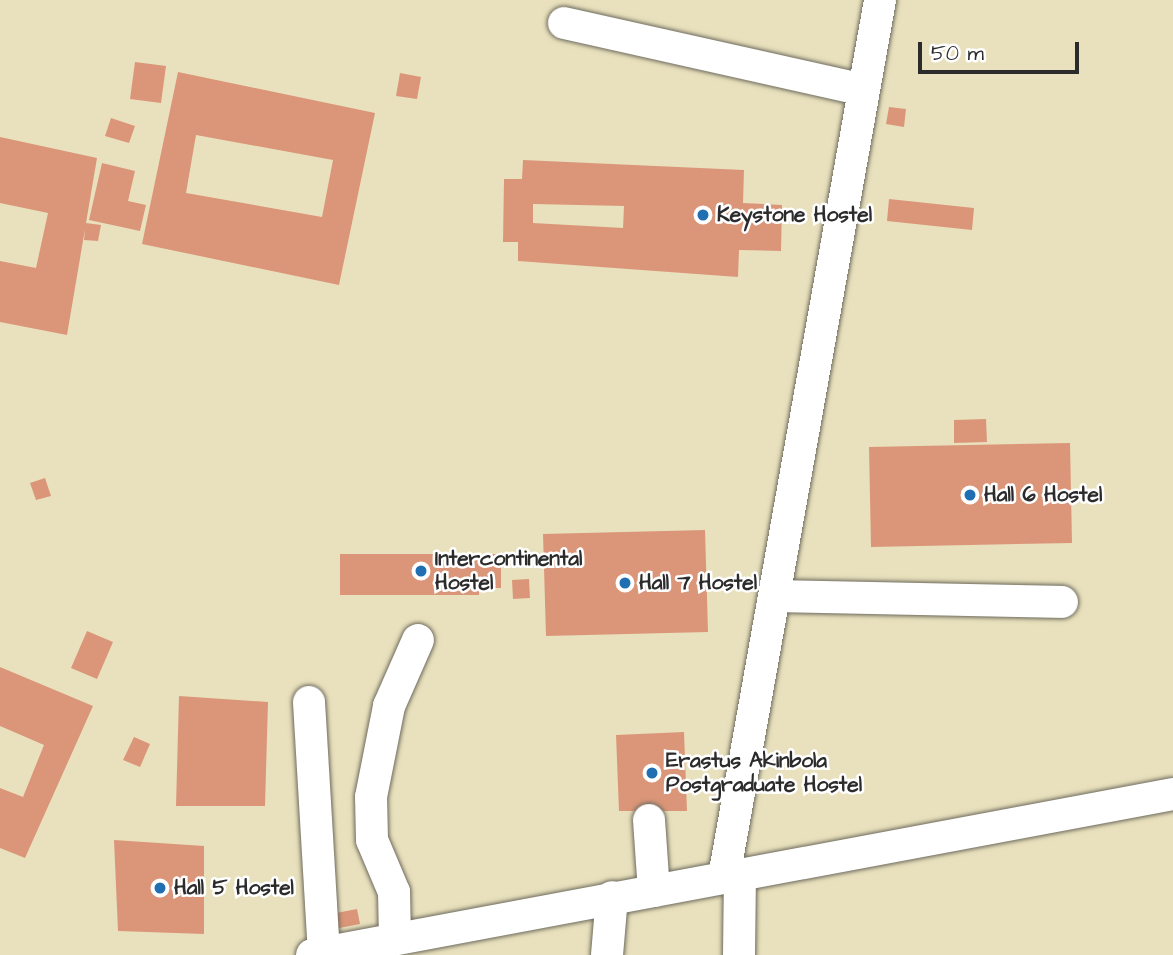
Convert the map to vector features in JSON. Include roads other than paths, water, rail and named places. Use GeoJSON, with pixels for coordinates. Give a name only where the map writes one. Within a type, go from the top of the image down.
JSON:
{"type":"FeatureCollection","features":[{"type":"Feature","properties":{"kind":"street"},"geometry":{"type":"LineString","coordinates":[[739,955],[732,876],[880,0]]}},
{"type":"Feature","properties":{"kind":"street"},"geometry":{"type":"LineString","coordinates":[[564,23],[864,90]]}},
{"type":"Feature","properties":{"kind":"street"},"geometry":{"type":"LineString","coordinates":[[778,596],[1062,602]]}},
{"type":"Feature","properties":{"kind":"street"},"geometry":{"type":"LineString","coordinates":[[396,939],[394,892],[372,840],[371,797],[389,706],[418,640]]}},
{"type":"Feature","properties":{"kind":"street"},"geometry":{"type":"LineString","coordinates":[[309,702],[318,954],[1173,794]]}},
{"type":"Feature","properties":{"kind":"street"},"geometry":{"type":"LineString","coordinates":[[649,820],[654,891]]}},
{"type":"Feature","properties":{"kind":"street"},"geometry":{"type":"LineString","coordinates":[[607,955],[612,897]]}},
{"type":"Feature","properties":{"kind":"place","name":"Keystone Hostel"},"geometry":{"type":"Point","coordinates":[703,215]}},
{"type":"Feature","properties":{"kind":"place","name":"Hall 6 Hostel"},"geometry":{"type":"Point","coordinates":[970,495]}},
{"type":"Feature","properties":{"kind":"place","name":"Intercontinental Hostel"},"geometry":{"type":"Point","coordinates":[421,571]}},
{"type":"Feature","properties":{"kind":"place","name":"Hall 7 Hostel"},"geometry":{"type":"Point","coordinates":[625,583]}},
{"type":"Feature","properties":{"kind":"place","name":"Erastus Akinbola Postgraduate Hostel"},"geometry":{"type":"Point","coordinates":[652,773]}},
{"type":"Feature","properties":{"kind":"place","name":"Hall 5 Hostel"},"geometry":{"type":"Point","coordinates":[160,888]}}]}
